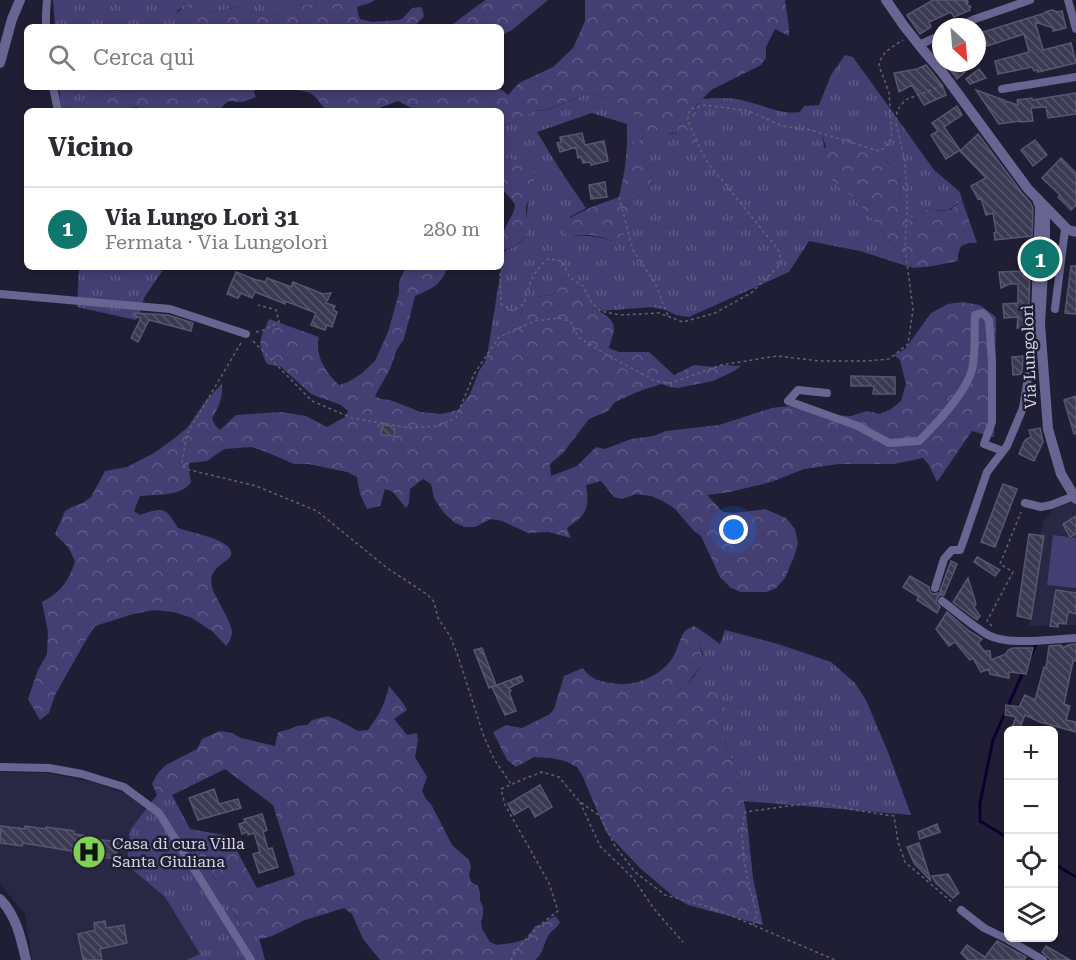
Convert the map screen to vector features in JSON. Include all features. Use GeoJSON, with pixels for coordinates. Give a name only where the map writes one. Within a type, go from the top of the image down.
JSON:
{"type":"FeatureCollection","features":[{"type":"Feature","properties":{"kind":"street"},"geometry":{"type":"LineString","coordinates":[[0,63],[12,19],[20,0]]}},
{"type":"Feature","properties":{"kind":"street"},"geometry":{"type":"LineString","coordinates":[[46,24],[48,0]]}},
{"type":"Feature","properties":{"kind":"street"},"geometry":{"type":"LineString","coordinates":[[886,0],[1038,202],[1070,230]]}},
{"type":"Feature","properties":{"kind":"street"},"geometry":{"type":"LineString","coordinates":[[978,18],[1030,0]]}},
{"type":"Feature","properties":{"kind":"street"},"geometry":{"type":"LineString","coordinates":[[1068,0],[1076,29]]}},
{"type":"Feature","properties":{"kind":"street"},"geometry":{"type":"LineString","coordinates":[[919,45],[932,39]]}},
{"type":"Feature","properties":{"kind":"street"},"geometry":{"type":"LineString","coordinates":[[1002,89],[1076,77]]}},
{"type":"Feature","properties":{"kind":"street"},"geometry":{"type":"LineString","coordinates":[[54,90],[57,108]]}},
{"type":"Feature","properties":{"kind":"street","name":"Via Lungolorì"},"geometry":{"type":"LineString","coordinates":[[1026,503],[1041,507],[1075,498],[1061,474],[1048,429],[1040,324],[1045,219],[1038,202]]}},
{"type":"Feature","properties":{"kind":"street","name":"Via Lungolorì"},"geometry":{"type":"LineString","coordinates":[[935,588],[944,559],[952,550],[960,550],[987,472],[1007,446],[1023,408],[1034,341],[1038,202]]}},
{"type":"Feature","properties":{"kind":"street"},"geometry":{"type":"LineString","coordinates":[[1045,237],[1058,228],[1070,230]]}},
{"type":"Feature","properties":{"kind":"street"},"geometry":{"type":"LineString","coordinates":[[1055,309],[1070,230]]}},
{"type":"Feature","properties":{"kind":"street"},"geometry":{"type":"LineString","coordinates":[[0,294],[170,309],[246,334]]}},
{"type":"Feature","properties":{"kind":"street"},"geometry":{"type":"LineString","coordinates":[[827,393],[798,390],[788,401],[858,426],[889,443],[919,441],[941,420],[961,392],[971,372],[975,315],[983,313],[989,320],[992,361],[992,422],[984,444],[1003,451]]}},
{"type":"Feature","properties":{"kind":"street"},"geometry":{"type":"LineString","coordinates":[[942,601],[989,636],[1009,640],[1037,641],[1076,639]]}},
{"type":"Feature","properties":{"kind":"street"},"geometry":{"type":"LineString","coordinates":[[0,767],[49,768],[82,774],[124,787],[141,799],[159,813],[251,960]]}},
{"type":"Feature","properties":{"kind":"street"},"geometry":{"type":"LineString","coordinates":[[0,898],[18,928],[26,960]]}},
{"type":"Feature","properties":{"kind":"street"},"geometry":{"type":"LineString","coordinates":[[961,910],[984,928],[1043,960]]}},
{"type":"Feature","properties":{"kind":"path"},"geometry":{"type":"LineString","coordinates":[[968,0],[975,18]]}},
{"type":"Feature","properties":{"kind":"path"},"geometry":{"type":"LineString","coordinates":[[500,270],[501,304],[513,311],[524,304],[528,287],[538,266],[548,259],[562,261],[570,278],[583,286],[590,300],[600,311],[620,315],[659,313],[682,322],[715,313],[751,292],[780,265],[780,254],[708,164],[688,121],[690,109],[706,105],[749,111],[782,126],[811,130],[879,151],[892,140],[889,92],[879,62],[882,55],[893,46],[912,36]]}},
{"type":"Feature","properties":{"kind":"path"},"geometry":{"type":"LineString","coordinates":[[246,334],[312,401],[352,418],[410,428],[438,426],[456,418],[474,374],[499,337],[535,321],[561,318],[571,322],[578,337],[655,381],[671,383],[721,365],[777,356],[820,360],[889,359],[908,344],[913,309],[905,248],[907,204],[905,161],[896,123],[897,111],[905,100],[950,83]]}},
{"type":"Feature","properties":{"kind":"path"},"geometry":{"type":"LineString","coordinates":[[619,197],[633,250],[655,283],[669,317]]}},
{"type":"Feature","properties":{"kind":"path"},"geometry":{"type":"LineString","coordinates":[[258,305],[276,310],[279,322],[264,330],[246,334],[187,434],[182,462],[186,470],[256,486],[317,512],[387,568],[428,595],[434,602],[438,618],[450,636],[458,656],[484,737],[494,759],[511,784]]}},
{"type":"Feature","properties":{"kind":"path"},"geometry":{"type":"LineString","coordinates":[[1009,640],[987,621],[1012,572],[1000,564],[1019,514],[1026,503]]}},
{"type":"Feature","properties":{"kind":"path"},"geometry":{"type":"LineString","coordinates":[[511,960],[515,952],[544,921],[558,911],[549,883],[505,805],[501,789],[542,772],[559,777],[579,801],[600,816],[615,846],[635,872],[665,895],[713,908],[835,960]]}},
{"type":"Feature","properties":{"kind":"path"},"geometry":{"type":"LineString","coordinates":[[579,801],[600,846],[633,878],[682,942]]}},
{"type":"Feature","properties":{"kind":"path"},"geometry":{"type":"LineString","coordinates":[[753,926],[757,913],[749,887],[742,832],[746,812],[818,802],[894,816],[898,842],[905,862],[961,910]]}},
{"type":"Feature","properties":{"kind":"shaded area"},"geometry":{"type":"Polygon","coordinates":[[[1076,501],[1076,625],[1029,626],[1043,521],[1054,508],[1076,501]]]}},
{"type":"Feature","properties":{"kind":"shaded area","name":"Casa di cura Villa Santa Giuliana"},"geometry":{"type":"Polygon","coordinates":[[[0,772],[46,773],[94,782],[127,794],[159,819],[245,960],[32,960],[25,914],[0,884],[0,772]]]}},
{"type":"Feature","properties":{"kind":"green space"},"geometry":{"type":"Polygon","coordinates":[[[53,0],[317,0],[316,4],[295,5],[267,18],[238,7],[210,13],[200,5],[179,9],[175,16],[180,24],[55,24],[53,0]]]}},
{"type":"Feature","properties":{"kind":"green space"},"geometry":{"type":"Polygon","coordinates":[[[317,0],[375,0],[357,7],[360,19],[372,22],[399,20],[412,8],[421,7],[424,17],[416,24],[180,24],[175,16],[190,4],[202,6],[210,13],[238,7],[267,18],[295,5],[316,4],[317,0]]]}},
{"type":"Feature","properties":{"kind":"green space"},"geometry":{"type":"Polygon","coordinates":[[[486,0],[548,0],[504,34],[504,24],[453,24],[486,0]]]}},
{"type":"Feature","properties":{"kind":"green space"},"geometry":{"type":"Polygon","coordinates":[[[585,0],[785,0],[789,29],[789,36],[775,29],[766,47],[766,58],[761,65],[711,90],[695,107],[702,135],[696,142],[689,145],[685,135],[671,133],[664,136],[643,160],[652,178],[651,184],[633,194],[632,201],[637,210],[630,231],[612,241],[591,235],[564,235],[560,226],[581,212],[619,197],[627,144],[641,139],[644,134],[638,119],[627,107],[589,93],[546,110],[534,111],[512,123],[504,124],[504,108],[411,108],[398,101],[380,108],[324,108],[313,95],[297,90],[502,90],[508,95],[519,83],[553,67],[573,48],[585,21],[585,0]]]}},
{"type":"Feature","properties":{"kind":"green space"},"geometry":{"type":"Polygon","coordinates":[[[845,55],[853,57],[934,170],[960,192],[962,200],[950,208],[930,209],[914,220],[906,214],[901,204],[899,172],[842,131],[822,135],[831,180],[869,214],[887,240],[913,268],[860,251],[809,241],[789,272],[689,317],[652,307],[600,311],[584,305],[570,278],[561,280],[553,295],[526,298],[523,310],[488,350],[501,270],[504,270],[504,251],[516,245],[525,234],[527,209],[531,197],[512,159],[504,158],[504,124],[512,123],[534,111],[547,110],[589,93],[627,107],[638,119],[644,134],[641,139],[627,144],[627,124],[592,113],[537,132],[586,208],[570,217],[574,236],[593,236],[612,241],[637,210],[632,201],[632,194],[651,184],[652,178],[643,160],[661,141],[663,135],[702,135],[695,108],[702,99],[734,99],[779,111],[800,112],[804,106],[819,105],[831,75],[845,55]]]}},
{"type":"Feature","properties":{"kind":"green space"},"geometry":{"type":"Polygon","coordinates":[[[59,90],[112,90],[81,105],[61,108],[59,90]]]}},
{"type":"Feature","properties":{"kind":"green space"},"geometry":{"type":"Polygon","coordinates":[[[112,90],[140,90],[130,92],[112,90]]]}},
{"type":"Feature","properties":{"kind":"green space"},"geometry":{"type":"Polygon","coordinates":[[[112,90],[255,90],[256,97],[243,102],[228,101],[221,108],[66,108],[69,105],[81,105],[112,90]]]}},
{"type":"Feature","properties":{"kind":"green space"},"geometry":{"type":"Polygon","coordinates":[[[830,130],[841,131],[851,136],[873,150],[899,172],[902,204],[914,220],[920,213],[930,209],[950,210],[962,200],[977,243],[961,246],[958,261],[913,268],[887,240],[869,214],[831,180],[823,153],[826,147],[822,134],[830,130]]]}},
{"type":"Feature","properties":{"kind":"green space"},"geometry":{"type":"Polygon","coordinates":[[[504,158],[533,168],[534,189],[526,207],[527,232],[518,244],[504,249],[504,230],[515,204],[504,191],[504,158]]]}},
{"type":"Feature","properties":{"kind":"green space"},"geometry":{"type":"Polygon","coordinates":[[[79,270],[163,270],[144,298],[136,320],[77,307],[79,270]]]}},
{"type":"Feature","properties":{"kind":"green space"},"geometry":{"type":"Polygon","coordinates":[[[405,270],[446,270],[439,282],[431,289],[415,296],[404,339],[375,396],[421,412],[441,414],[458,410],[470,394],[488,350],[523,310],[525,298],[553,295],[561,280],[570,278],[584,305],[603,313],[611,320],[614,331],[609,348],[619,352],[649,352],[674,375],[694,365],[741,366],[713,381],[678,388],[662,384],[615,402],[608,411],[589,419],[563,453],[550,464],[551,476],[577,466],[596,447],[605,449],[631,439],[653,436],[666,431],[719,425],[772,408],[789,406],[827,415],[851,416],[867,411],[880,414],[901,401],[906,384],[900,360],[894,355],[905,349],[931,313],[948,304],[962,302],[980,305],[996,317],[994,437],[972,431],[937,482],[923,458],[894,464],[839,464],[804,469],[771,482],[707,495],[723,512],[735,513],[765,509],[786,518],[795,529],[798,543],[785,578],[776,588],[767,592],[741,592],[731,588],[720,577],[701,536],[675,509],[651,496],[636,494],[622,499],[614,497],[601,481],[586,485],[587,506],[579,519],[567,528],[571,538],[548,532],[528,533],[502,521],[491,519],[475,527],[465,527],[455,523],[443,512],[434,498],[431,484],[423,479],[410,489],[409,503],[406,508],[393,492],[385,489],[380,506],[367,509],[360,494],[357,477],[347,472],[308,464],[294,464],[251,447],[224,449],[207,461],[189,463],[191,482],[187,487],[160,495],[140,496],[134,511],[140,515],[163,511],[170,516],[178,528],[214,539],[230,549],[230,557],[213,572],[211,579],[214,592],[232,630],[232,636],[226,646],[213,632],[192,618],[174,612],[154,610],[95,626],[55,695],[49,713],[40,720],[28,699],[38,670],[47,654],[48,632],[42,602],[63,585],[75,561],[68,547],[55,534],[65,511],[91,497],[105,471],[127,467],[154,453],[176,437],[187,428],[207,399],[222,384],[220,402],[212,418],[220,430],[236,415],[282,412],[306,416],[327,427],[345,417],[348,411],[341,405],[311,394],[281,367],[267,364],[260,345],[263,332],[269,319],[319,337],[318,350],[326,369],[339,385],[348,382],[375,361],[388,332],[399,293],[399,282],[405,270]]]}},
{"type":"Feature","properties":{"kind":"green space"},"geometry":{"type":"Polygon","coordinates":[[[1053,535],[1076,538],[1076,588],[1047,585],[1053,535]]]}},
{"type":"Feature","properties":{"kind":"green space"},"geometry":{"type":"Polygon","coordinates":[[[694,626],[705,633],[698,640],[704,662],[686,688],[720,695],[727,711],[722,721],[723,736],[738,776],[746,811],[753,878],[763,925],[688,905],[674,897],[640,868],[606,832],[577,767],[565,761],[534,757],[516,767],[507,760],[493,732],[506,725],[522,728],[550,714],[554,709],[564,676],[583,668],[595,679],[620,684],[637,682],[654,675],[668,664],[685,631],[694,626]]]}},
{"type":"Feature","properties":{"kind":"green space"},"geometry":{"type":"Polygon","coordinates":[[[725,630],[778,644],[831,662],[855,683],[866,700],[911,815],[743,801],[738,776],[723,736],[722,721],[686,688],[700,667],[703,658],[698,640],[705,633],[720,644],[725,630]]]}},
{"type":"Feature","properties":{"kind":"green space"},"geometry":{"type":"Polygon","coordinates":[[[389,686],[407,710],[394,719],[407,735],[417,733],[415,757],[427,777],[422,791],[452,845],[469,860],[471,882],[478,886],[483,907],[482,929],[490,942],[497,945],[527,939],[535,926],[555,916],[560,922],[550,933],[540,955],[535,960],[380,960],[363,939],[352,914],[344,908],[305,920],[272,936],[261,939],[252,935],[240,924],[201,858],[190,829],[229,836],[257,888],[295,875],[273,805],[225,769],[172,795],[157,795],[152,784],[166,765],[197,749],[202,739],[220,731],[275,746],[278,732],[307,725],[312,720],[328,716],[358,731],[368,730],[381,710],[389,686]]]}},
{"type":"Feature","properties":{"kind":"green space"},"geometry":{"type":"Polygon","coordinates":[[[157,795],[172,795],[190,829],[201,858],[240,924],[259,938],[265,960],[186,960],[200,954],[165,897],[127,865],[130,830],[157,795]]]}},
{"type":"Feature","properties":{"kind":"building"},"geometry":{"type":"Polygon","coordinates":[[[933,0],[966,0],[970,10],[954,17],[951,12],[932,18],[929,22],[931,27],[920,34],[907,15],[933,0]]]}},
{"type":"Feature","properties":{"kind":"building"},"geometry":{"type":"Polygon","coordinates":[[[1062,11],[1066,28],[1053,31],[1053,28],[1035,22],[1043,50],[1071,43],[1076,63],[1038,72],[1032,67],[998,74],[995,61],[1029,52],[1024,34],[987,46],[986,31],[1045,12],[1062,11]]]}},
{"type":"Feature","properties":{"kind":"building"},"geometry":{"type":"Polygon","coordinates":[[[926,65],[942,85],[946,95],[924,105],[912,85],[899,92],[894,73],[926,65]]]}},
{"type":"Feature","properties":{"kind":"building"},"geometry":{"type":"Polygon","coordinates":[[[952,72],[965,72],[957,79],[952,72]]]}},
{"type":"Feature","properties":{"kind":"building"},"geometry":{"type":"Polygon","coordinates":[[[975,72],[981,72],[986,78],[970,84],[966,79],[975,72]]]}},
{"type":"Feature","properties":{"kind":"building"},"geometry":{"type":"Polygon","coordinates":[[[976,90],[1004,100],[1006,103],[1005,101],[1018,105],[1017,100],[1076,93],[1076,114],[1048,118],[1046,107],[1031,108],[1033,121],[999,124],[976,90]]]}},
{"type":"Feature","properties":{"kind":"building"},"geometry":{"type":"Polygon","coordinates":[[[957,106],[962,115],[944,127],[960,150],[946,159],[931,135],[938,131],[932,123],[957,106]]]}},
{"type":"Feature","properties":{"kind":"building"},"geometry":{"type":"Polygon","coordinates":[[[582,133],[585,145],[604,141],[608,161],[591,165],[590,162],[583,163],[581,157],[578,158],[576,147],[560,152],[557,143],[561,142],[560,137],[582,133]]]}},
{"type":"Feature","properties":{"kind":"building"},"geometry":{"type":"Polygon","coordinates":[[[978,134],[1030,202],[1033,208],[1032,236],[995,240],[993,213],[986,215],[981,198],[978,199],[971,186],[986,178],[960,151],[978,134]]]}},
{"type":"Feature","properties":{"kind":"building"},"geometry":{"type":"Polygon","coordinates":[[[1035,140],[1047,155],[1033,166],[1021,150],[1035,140]]]}},
{"type":"Feature","properties":{"kind":"building"},"geometry":{"type":"Polygon","coordinates":[[[1061,158],[1076,173],[1076,205],[1071,210],[1058,197],[1060,195],[1042,178],[1061,158]]]}},
{"type":"Feature","properties":{"kind":"building"},"geometry":{"type":"Polygon","coordinates":[[[605,182],[607,197],[591,199],[589,185],[605,182]]]}},
{"type":"Feature","properties":{"kind":"building"},"geometry":{"type":"Polygon","coordinates":[[[1028,246],[1031,246],[1028,327],[1017,328],[1018,317],[1004,318],[1003,304],[1018,303],[1018,284],[1009,284],[1001,288],[999,272],[1025,271],[1028,246]]]}},
{"type":"Feature","properties":{"kind":"building"},"geometry":{"type":"Polygon","coordinates":[[[1071,266],[1076,266],[1076,314],[1065,313],[1071,266]]]}},
{"type":"Feature","properties":{"kind":"building"},"geometry":{"type":"Polygon","coordinates":[[[236,272],[259,281],[265,282],[267,278],[291,287],[293,282],[323,294],[331,293],[326,303],[335,306],[333,310],[337,312],[332,327],[327,325],[325,330],[311,325],[316,313],[285,301],[285,304],[255,292],[252,298],[241,293],[238,298],[227,294],[236,272]]]}},
{"type":"Feature","properties":{"kind":"building"},"geometry":{"type":"Polygon","coordinates":[[[134,313],[168,315],[193,323],[191,331],[149,320],[138,342],[131,338],[141,318],[133,316],[134,313]]]}},
{"type":"Feature","properties":{"kind":"building"},"geometry":{"type":"Polygon","coordinates":[[[1023,356],[1022,374],[1013,375],[1012,357],[1023,356]]]}},
{"type":"Feature","properties":{"kind":"building"},"geometry":{"type":"Polygon","coordinates":[[[851,376],[895,377],[895,394],[873,394],[874,386],[851,386],[851,376]]]}},
{"type":"Feature","properties":{"kind":"building"},"geometry":{"type":"Polygon","coordinates":[[[1076,396],[1076,433],[1074,434],[1064,400],[1076,396]]]}},
{"type":"Feature","properties":{"kind":"building"},"geometry":{"type":"Polygon","coordinates":[[[382,425],[395,426],[394,436],[381,435],[382,425]]]}},
{"type":"Feature","properties":{"kind":"building"},"geometry":{"type":"Polygon","coordinates":[[[1040,428],[1043,442],[1034,461],[1019,454],[1025,440],[1031,437],[1029,430],[1040,428]]]}},
{"type":"Feature","properties":{"kind":"building"},"geometry":{"type":"Polygon","coordinates":[[[1003,484],[1017,489],[995,547],[981,542],[1003,484]]]}},
{"type":"Feature","properties":{"kind":"building"},"geometry":{"type":"Polygon","coordinates":[[[1076,516],[1076,534],[1070,537],[1063,524],[1076,516]]]}},
{"type":"Feature","properties":{"kind":"building"},"geometry":{"type":"Polygon","coordinates":[[[1029,534],[1044,536],[1031,619],[1017,616],[1029,534]]]}},
{"type":"Feature","properties":{"kind":"building"},"geometry":{"type":"Polygon","coordinates":[[[977,557],[1000,570],[995,576],[974,562],[977,557]]]}},
{"type":"Feature","properties":{"kind":"building"},"geometry":{"type":"Polygon","coordinates":[[[951,561],[957,564],[944,595],[940,591],[951,561]]]}},
{"type":"Feature","properties":{"kind":"building"},"geometry":{"type":"Polygon","coordinates":[[[910,576],[929,587],[933,594],[942,595],[937,598],[936,603],[940,607],[937,613],[917,600],[919,597],[903,587],[910,576]]]}},
{"type":"Feature","properties":{"kind":"building"},"geometry":{"type":"Polygon","coordinates":[[[968,578],[976,604],[974,607],[980,616],[977,620],[953,602],[968,578]]]}},
{"type":"Feature","properties":{"kind":"building"},"geometry":{"type":"Polygon","coordinates":[[[1056,590],[1076,593],[1076,614],[1068,612],[1066,624],[1058,623],[1058,627],[1050,626],[1056,590]]]}},
{"type":"Feature","properties":{"kind":"building"},"geometry":{"type":"Polygon","coordinates":[[[947,612],[982,639],[978,643],[984,651],[990,651],[991,660],[1006,654],[1013,648],[1033,648],[1026,674],[1009,672],[1009,678],[990,674],[989,669],[981,672],[973,658],[970,660],[955,642],[949,646],[936,629],[947,612]]]}},
{"type":"Feature","properties":{"kind":"building"},"geometry":{"type":"Polygon","coordinates":[[[1076,644],[1076,661],[1073,661],[1064,704],[1070,706],[1066,720],[1076,722],[1076,732],[1040,722],[1025,715],[1021,726],[1013,726],[1016,717],[1005,715],[1006,705],[1019,707],[1025,695],[1035,700],[1044,667],[1046,668],[1049,646],[1061,645],[1063,648],[1076,644]]]}},
{"type":"Feature","properties":{"kind":"building"},"geometry":{"type":"Polygon","coordinates":[[[482,648],[496,685],[489,688],[474,650],[482,648]]]}},
{"type":"Feature","properties":{"kind":"building"},"geometry":{"type":"Polygon","coordinates":[[[521,676],[523,681],[509,688],[516,711],[505,715],[492,687],[521,676]]]}},
{"type":"Feature","properties":{"kind":"building"},"geometry":{"type":"Polygon","coordinates":[[[540,785],[552,807],[535,817],[529,806],[514,815],[508,804],[540,785]]]}},
{"type":"Feature","properties":{"kind":"building"},"geometry":{"type":"Polygon","coordinates":[[[214,789],[219,804],[238,799],[241,808],[198,820],[189,798],[214,789]]]}},
{"type":"Feature","properties":{"kind":"building"},"geometry":{"type":"Polygon","coordinates":[[[262,814],[267,830],[263,832],[268,849],[272,848],[278,867],[259,873],[253,854],[260,852],[254,833],[242,834],[239,824],[245,822],[244,819],[262,814]]]}},
{"type":"Feature","properties":{"kind":"building"},"geometry":{"type":"Polygon","coordinates":[[[937,824],[940,832],[920,839],[918,832],[937,824]]]}},
{"type":"Feature","properties":{"kind":"building"},"geometry":{"type":"Polygon","coordinates":[[[1,826],[25,829],[25,826],[46,829],[46,827],[74,831],[74,834],[94,837],[94,839],[118,842],[116,859],[23,843],[22,846],[0,843],[1,826]]]}},
{"type":"Feature","properties":{"kind":"building"},"geometry":{"type":"Polygon","coordinates":[[[919,843],[931,881],[914,863],[907,847],[919,843]]]}},
{"type":"Feature","properties":{"kind":"building"},"geometry":{"type":"Polygon","coordinates":[[[948,874],[959,893],[953,898],[936,883],[932,876],[948,874]]]}},
{"type":"Feature","properties":{"kind":"building"},"geometry":{"type":"Polygon","coordinates":[[[105,921],[106,928],[124,925],[127,943],[100,949],[102,960],[83,960],[78,934],[95,930],[94,923],[105,921]]]}},
{"type":"Feature","properties":{"kind":"building"},"geometry":{"type":"Polygon","coordinates":[[[997,941],[1026,957],[1024,960],[968,960],[961,953],[967,945],[985,957],[997,941]]]}},
{"type":"Feature","properties":{"kind":"building"},"geometry":{"type":"Polygon","coordinates":[[[1046,946],[1070,960],[1051,960],[1042,952],[1046,946]]]}},
{"type":"Feature","properties":{"kind":"waterway"},"geometry":{"type":"LineString","coordinates":[[1031,655],[1037,642]]}},
{"type":"Feature","properties":{"kind":"waterway"},"geometry":{"type":"LineString","coordinates":[[1004,836],[980,821],[980,803],[993,740],[1023,672]]}},
{"type":"Feature","properties":{"kind":"waterway"},"geometry":{"type":"LineString","coordinates":[[1058,866],[1076,877]]}},
{"type":"Feature","properties":{"kind":"place","name":"Via Lungo Lorì 31"},"geometry":{"type":"Point","coordinates":[1040,259]}},
{"type":"Feature","properties":{"kind":"place","name":"Casa di cura Villa Santa Giuliana"},"geometry":{"type":"Point","coordinates":[89,852]}}]}
